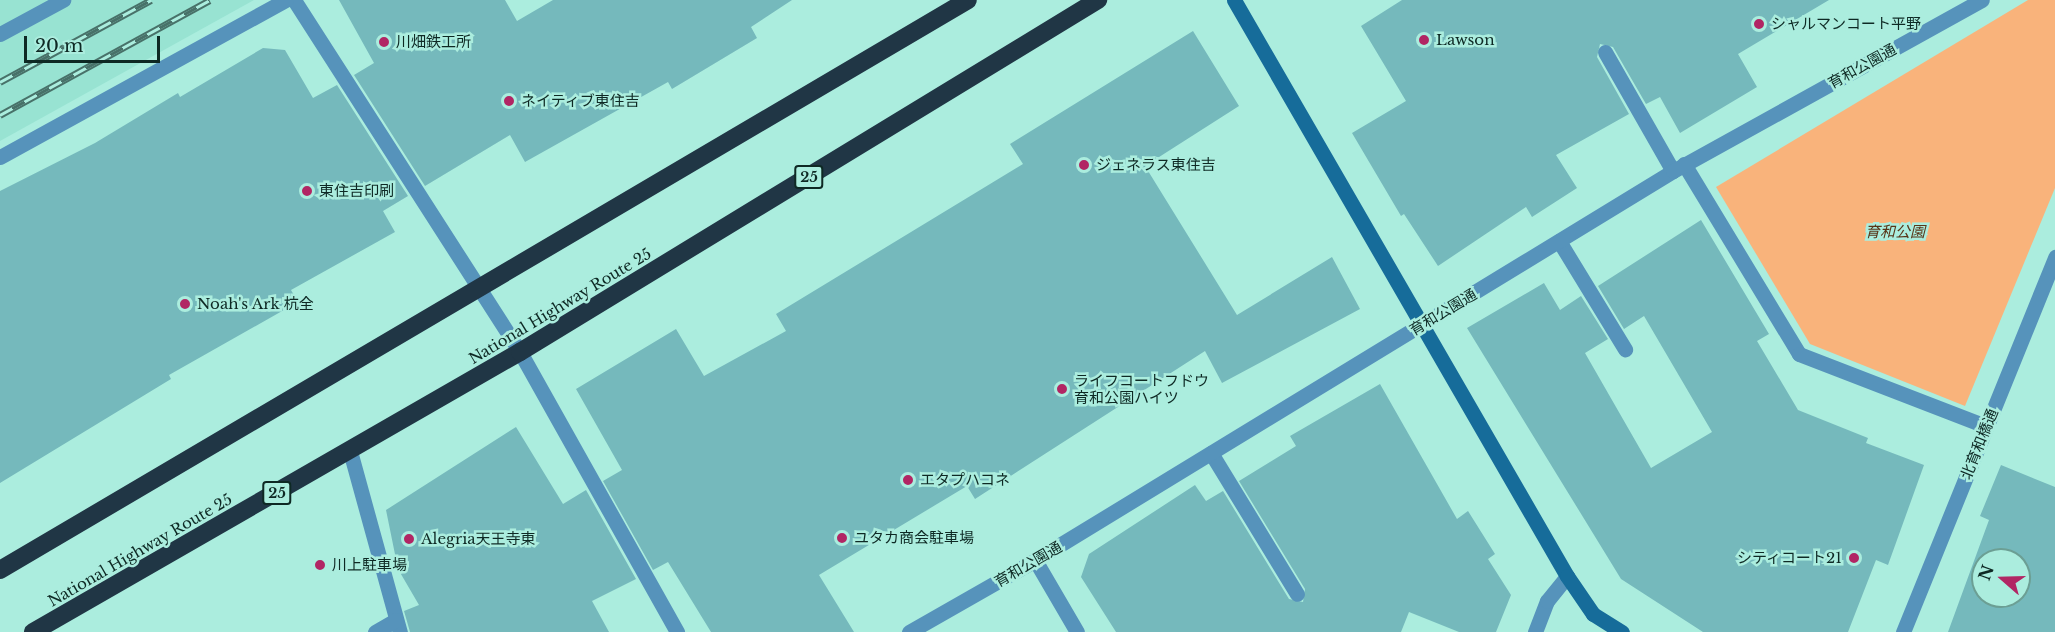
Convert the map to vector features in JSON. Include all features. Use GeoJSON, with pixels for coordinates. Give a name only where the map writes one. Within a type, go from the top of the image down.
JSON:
{"type":"FeatureCollection","features":[{"type":"Feature","properties":{"kind":"highway"},"geometry":{"type":"LineString","coordinates":[[0,570],[479,291],[968,0]]}},
{"type":"Feature","properties":{"kind":"highway","name":"National Highway Route 25"},"geometry":{"type":"LineString","coordinates":[[33,632],[520,352],[1098,0]]}},
{"type":"Feature","properties":{"kind":"street"},"geometry":{"type":"LineString","coordinates":[[0,34],[63,0]]}},
{"type":"Feature","properties":{"kind":"street"},"geometry":{"type":"LineString","coordinates":[[0,157],[286,0]]}},
{"type":"Feature","properties":{"kind":"street"},"geometry":{"type":"LineString","coordinates":[[294,0],[520,352],[677,632]]}},
{"type":"Feature","properties":{"kind":"street"},"geometry":{"type":"LineString","coordinates":[[1234,0],[1567,576],[1593,614],[1622,632]]}},
{"type":"Feature","properties":{"kind":"street","name":"育和公園通"},"geometry":{"type":"LineString","coordinates":[[909,632],[1035,560],[1678,167],[1982,0]]}},
{"type":"Feature","properties":{"kind":"street"},"geometry":{"type":"LineString","coordinates":[[1605,52],[1799,354],[1986,426]]}},
{"type":"Feature","properties":{"kind":"street"},"geometry":{"type":"LineString","coordinates":[[1559,241],[1625,349]]}},
{"type":"Feature","properties":{"kind":"street","name":"北育和橋通"},"geometry":{"type":"LineString","coordinates":[[1902,632],[2055,257]]}},
{"type":"Feature","properties":{"kind":"street"},"geometry":{"type":"LineString","coordinates":[[350,451],[398,626],[375,632]]}},
{"type":"Feature","properties":{"kind":"street"},"geometry":{"type":"LineString","coordinates":[[1211,453],[1297,594]]}},
{"type":"Feature","properties":{"kind":"street"},"geometry":{"type":"LineString","coordinates":[[1035,560],[1077,632]]}},
{"type":"Feature","properties":{"kind":"street"},"geometry":{"type":"LineString","coordinates":[[1534,632],[1547,601],[1567,576]]}},
{"type":"Feature","properties":{"kind":"shaded area"},"geometry":{"type":"Polygon","coordinates":[[[0,0],[254,0],[0,141],[0,0]]]}},
{"type":"Feature","properties":{"kind":"green space","name":"育和公園"},"geometry":{"type":"Polygon","coordinates":[[[2028,0],[2055,0],[2055,188],[1965,406],[1810,344],[1716,187],[2028,0]]]}},
{"type":"Feature","properties":{"kind":"building"},"geometry":{"type":"Polygon","coordinates":[[[339,0],[505,0],[517,21],[553,0],[792,0],[751,27],[757,38],[672,89],[668,82],[525,162],[510,135],[425,186],[354,75],[374,63],[339,0]]]}},
{"type":"Feature","properties":{"kind":"building"},"geometry":{"type":"Polygon","coordinates":[[[1402,0],[1829,0],[1738,54],[1757,87],[1680,133],[1660,97],[1646,104],[1613,47],[1600,44],[1597,57],[1629,114],[1556,155],[1577,188],[1532,217],[1526,207],[1438,266],[1404,214],[1401,216],[1352,133],[1406,101],[1361,26],[1402,0]]]}},
{"type":"Feature","properties":{"kind":"building"},"geometry":{"type":"Polygon","coordinates":[[[1193,31],[1239,106],[1145,166],[1237,315],[1332,257],[1360,309],[1222,383],[1205,351],[975,499],[967,486],[819,575],[854,632],[711,632],[668,562],[653,570],[603,481],[622,470],[576,389],[676,329],[704,376],[786,331],[776,314],[1023,164],[1010,144],[1193,31]]]}},
{"type":"Feature","properties":{"kind":"building"},"geometry":{"type":"Polygon","coordinates":[[[263,48],[285,50],[313,98],[337,85],[408,196],[383,211],[395,232],[291,290],[298,302],[169,375],[171,379],[0,483],[0,191],[95,143],[178,93],[180,97],[263,48]]]}},
{"type":"Feature","properties":{"kind":"building"},"geometry":{"type":"Polygon","coordinates":[[[1701,220],[1769,334],[1757,341],[1798,410],[1868,438],[1866,443],[1924,465],[1888,565],[1876,560],[1848,632],[1703,632],[1621,579],[1467,328],[1544,283],[1560,310],[1581,296],[1608,339],[1585,353],[1651,468],[1712,432],[1644,316],[1624,329],[1598,286],[1701,220]]]}},
{"type":"Feature","properties":{"kind":"building"},"geometry":{"type":"Polygon","coordinates":[[[1380,384],[1457,519],[1468,511],[1495,554],[1488,559],[1511,595],[1496,632],[1459,632],[1409,612],[1401,632],[1116,632],[1081,577],[1089,554],[1195,485],[1206,501],[1223,491],[1289,599],[1303,602],[1305,589],[1239,481],[1296,446],[1290,436],[1380,384]]]}},
{"type":"Feature","properties":{"kind":"building"},"geometry":{"type":"Polygon","coordinates":[[[516,427],[563,504],[586,490],[636,579],[592,601],[609,632],[410,632],[404,611],[419,605],[398,569],[386,510],[516,427]]]}},
{"type":"Feature","properties":{"kind":"building"},"geometry":{"type":"Polygon","coordinates":[[[2001,465],[2055,487],[2055,632],[1948,632],[1971,569],[1971,608],[2031,608],[2031,548],[1979,548],[1989,520],[1980,516],[2001,465]]]}},
{"type":"Feature","properties":{"kind":"railway"},"geometry":{"type":"LineString","coordinates":[[0,82],[151,0]]}},
{"type":"Feature","properties":{"kind":"railway"},"geometry":{"type":"LineString","coordinates":[[0,115],[210,0]]}},
{"type":"Feature","properties":{"kind":"place","name":"シャルマンコート平野"},"geometry":{"type":"Point","coordinates":[1759,24]}},
{"type":"Feature","properties":{"kind":"place","name":"Lawson"},"geometry":{"type":"Point","coordinates":[1424,40]}},
{"type":"Feature","properties":{"kind":"place","name":"川畑鉄工所"},"geometry":{"type":"Point","coordinates":[384,42]}},
{"type":"Feature","properties":{"kind":"place","name":"ネイティブ東住吉"},"geometry":{"type":"Point","coordinates":[509,101]}},
{"type":"Feature","properties":{"kind":"place","name":"ジェネラス東住吉"},"geometry":{"type":"Point","coordinates":[1084,165]}},
{"type":"Feature","properties":{"kind":"place","name":"東住吉印刷"},"geometry":{"type":"Point","coordinates":[307,191]}},
{"type":"Feature","properties":{"kind":"place","name":"Noah's Ark 杭全"},"geometry":{"type":"Point","coordinates":[185,304]}},
{"type":"Feature","properties":{"kind":"place","name":"ライフコートフドウ 育和公園ハイツ"},"geometry":{"type":"Point","coordinates":[1062,389]}},
{"type":"Feature","properties":{"kind":"place","name":"エタプハコネ"},"geometry":{"type":"Point","coordinates":[908,480]}},
{"type":"Feature","properties":{"kind":"place","name":"ユタカ商会駐車場"},"geometry":{"type":"Point","coordinates":[842,538]}},
{"type":"Feature","properties":{"kind":"place","name":"Alegria天王寺東"},"geometry":{"type":"Point","coordinates":[409,539]}},
{"type":"Feature","properties":{"kind":"place","name":"シティコート21"},"geometry":{"type":"Point","coordinates":[1854,558]}},
{"type":"Feature","properties":{"kind":"place","name":"川上駐車場"},"geometry":{"type":"Point","coordinates":[320,565]}}]}
